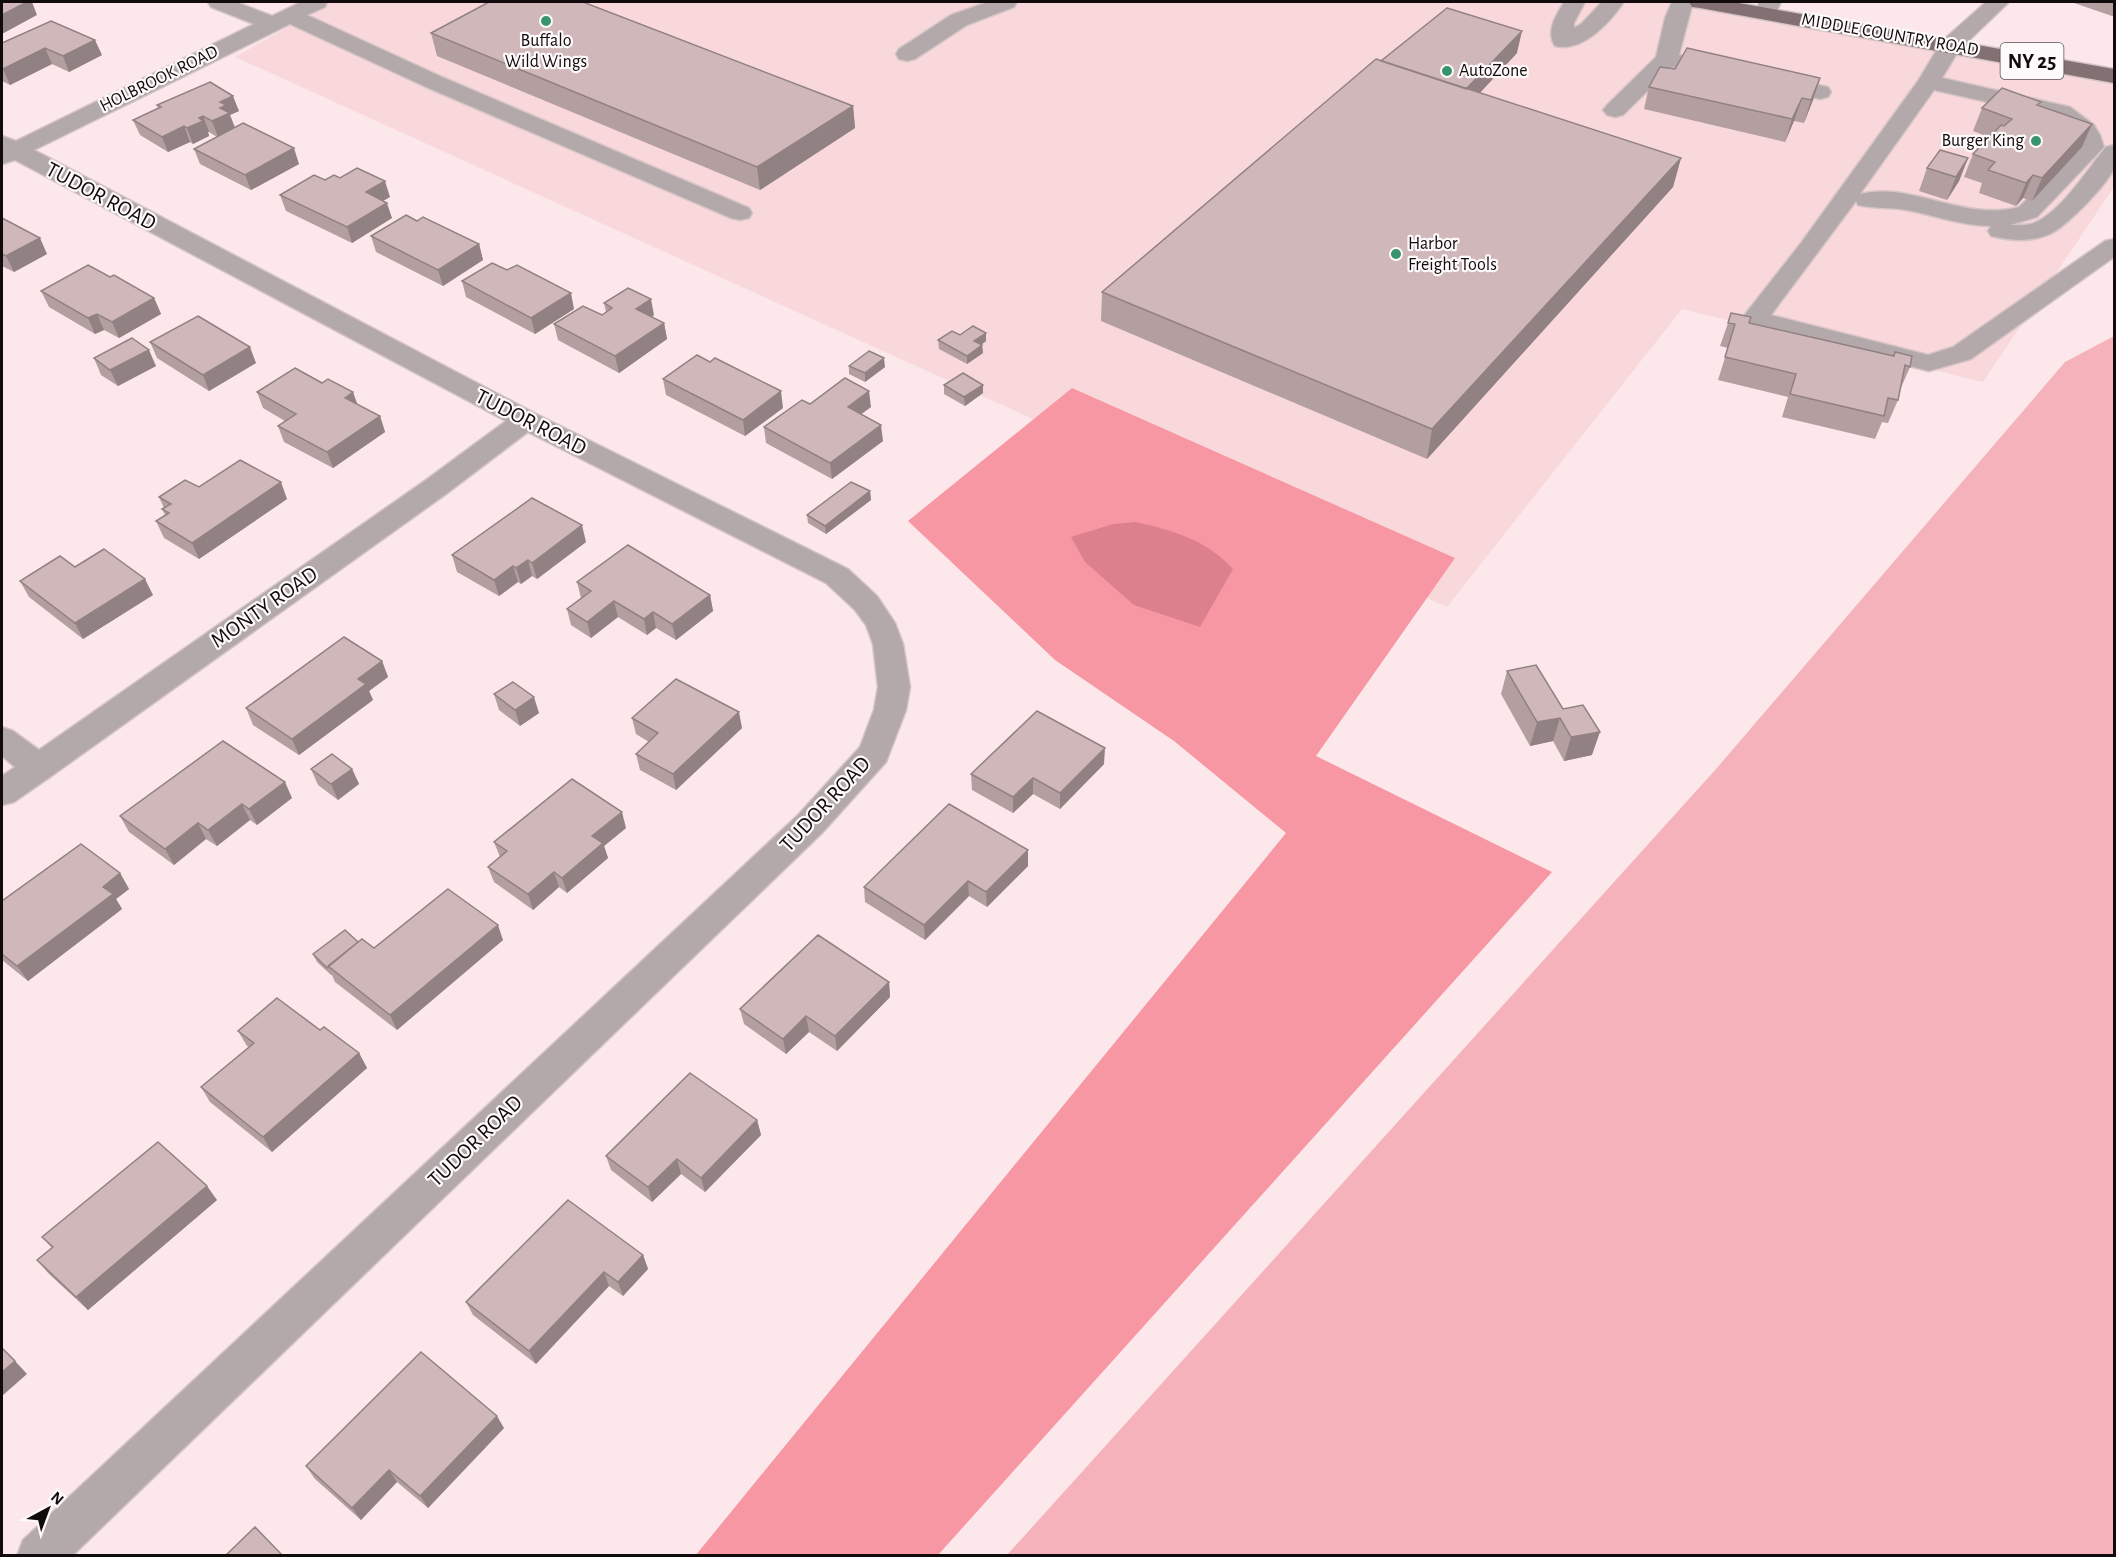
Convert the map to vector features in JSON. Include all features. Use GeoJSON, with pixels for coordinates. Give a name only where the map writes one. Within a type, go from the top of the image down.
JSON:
{"type":"FeatureCollection","features":[{"type":"Feature","properties":{"kind":"main road","name":"MIDDLE COUNTRY ROAD"},"geometry":{"type":"LineString","coordinates":[[1700,2],[1768,7],[1950,46],[2115,76]]}},
{"type":"Feature","properties":{"kind":"street"},"geometry":{"type":"LineString","coordinates":[[219,2],[280,19],[435,82],[740,213]]}},
{"type":"Feature","properties":{"kind":"street","name":"HOLBROOK ROAD"},"geometry":{"type":"LineString","coordinates":[[6,150],[317,2]]}},
{"type":"Feature","properties":{"kind":"street"},"geometry":{"type":"LineString","coordinates":[[907,54],[959,20],[1006,2]]}},
{"type":"Feature","properties":{"kind":"street"},"geometry":{"type":"LineString","coordinates":[[1574,2],[1563,23],[1563,41],[1589,29],[1613,2]]}},
{"type":"Feature","properties":{"kind":"street"},"geometry":{"type":"LineString","coordinates":[[1615,110],[1667,59],[1682,2]]}},
{"type":"Feature","properties":{"kind":"street"},"geometry":{"type":"LineString","coordinates":[[1998,2],[1950,46],[1857,198],[1755,319],[1929,363],[1962,353],[2115,246]]}},
{"type":"Feature","properties":{"kind":"street"},"geometry":{"type":"LineString","coordinates":[[1667,59],[1820,92]]}},
{"type":"Feature","properties":{"kind":"street"},"geometry":{"type":"LineString","coordinates":[[1857,198],[1934,220],[2003,232],[2026,232],[2046,227],[2062,214],[2107,148],[2080,122],[2062,112],[1928,82]]}},
{"type":"Feature","properties":{"kind":"street","name":"TUDOR ROAD"},"geometry":{"type":"LineString","coordinates":[[6,150],[526,420],[837,576],[866,603],[880,623],[888,644],[894,687],[890,710],[874,753],[810,824],[39,1556]]}},
{"type":"Feature","properties":{"kind":"street","name":"MONTY ROAD"},"geometry":{"type":"LineString","coordinates":[[2,794],[436,487],[526,420]]}},
{"type":"Feature","properties":{"kind":"street"},"geometry":{"type":"LineString","coordinates":[[2,739],[38,768]]}},
{"type":"Feature","properties":{"kind":"shaded area"},"geometry":{"type":"Polygon","coordinates":[[[331,2],[1698,2],[2114,76],[2114,187],[1983,382],[1682,309],[1447,607],[235,57],[331,2]]]}},
{"type":"Feature","properties":{"kind":"shaded area"},"geometry":{"type":"Polygon","coordinates":[[[2114,336],[2114,1555],[1007,1555],[1716,769],[2065,362],[2114,336]]]}},
{"type":"Feature","properties":{"kind":"shaded area"},"geometry":{"type":"Polygon","coordinates":[[[1072,388],[1455,558],[1316,756],[1552,872],[938,1555],[695,1556],[1286,833],[1174,741],[1055,660],[908,521],[1072,388]]]}},
{"type":"Feature","properties":{"kind":"shaded area"},"geometry":{"type":"Polygon","coordinates":[[[1136,522],[1176,533],[1200,543],[1233,569],[1200,627],[1134,605],[1085,562],[1071,537],[1113,524],[1136,522]]]}},
{"type":"Feature","properties":{"kind":"building"},"geometry":{"type":"Polygon","coordinates":[[[2,2],[27,2],[2,15],[2,2]]]}},
{"type":"Feature","properties":{"kind":"building"},"geometry":{"type":"Polygon","coordinates":[[[489,2],[583,2],[853,106],[757,167],[431,33],[489,2]]]}},
{"type":"Feature","properties":{"kind":"building"},"geometry":{"type":"Polygon","coordinates":[[[1447,8],[1522,31],[1466,89],[1381,61],[1447,8]]]}},
{"type":"Feature","properties":{"kind":"building"},"geometry":{"type":"Polygon","coordinates":[[[51,21],[95,40],[63,56],[45,48],[2,69],[2,43],[51,21]]]}},
{"type":"Feature","properties":{"kind":"building"},"geometry":{"type":"Polygon","coordinates":[[[1687,48],[1820,78],[1811,100],[1802,98],[1792,119],[1649,87],[1660,67],[1675,69],[1687,48]]]}},
{"type":"Feature","properties":{"kind":"building","name":"Harbor Freight Tools"},"geometry":{"type":"Polygon","coordinates":[[[1376,59],[1681,158],[1432,429],[1102,292],[1376,59]]]}},
{"type":"Feature","properties":{"kind":"building"},"geometry":{"type":"Polygon","coordinates":[[[210,82],[233,96],[220,102],[226,105],[220,108],[230,113],[212,121],[203,116],[199,118],[203,121],[187,128],[184,126],[162,137],[133,120],[161,107],[157,105],[210,82]]]}},
{"type":"Feature","properties":{"kind":"building"},"geometry":{"type":"Polygon","coordinates":[[[2002,88],[2041,102],[2037,105],[2092,124],[2042,178],[2033,175],[2026,183],[1988,170],[1995,162],[1973,154],[2001,125],[2004,126],[2012,119],[1982,108],[2002,88]]]}},
{"type":"Feature","properties":{"kind":"building"},"geometry":{"type":"Polygon","coordinates":[[[243,123],[294,148],[245,175],[194,149],[243,123]]]}},
{"type":"Feature","properties":{"kind":"building"},"geometry":{"type":"Polygon","coordinates":[[[1940,150],[1968,158],[1956,177],[1927,168],[1940,150]]]}},
{"type":"Feature","properties":{"kind":"building"},"geometry":{"type":"Polygon","coordinates":[[[357,168],[385,181],[366,192],[387,203],[347,227],[280,195],[314,175],[325,180],[334,175],[340,178],[357,168]]]}},
{"type":"Feature","properties":{"kind":"building"},"geometry":{"type":"Polygon","coordinates":[[[406,215],[417,221],[423,217],[479,244],[438,270],[371,236],[406,215]]]}},
{"type":"Feature","properties":{"kind":"building"},"geometry":{"type":"Polygon","coordinates":[[[2,218],[40,238],[6,256],[2,254],[2,218]]]}},
{"type":"Feature","properties":{"kind":"building"},"geometry":{"type":"Polygon","coordinates":[[[492,263],[507,270],[517,265],[571,293],[531,318],[462,281],[492,263]]]}},
{"type":"Feature","properties":{"kind":"building"},"geometry":{"type":"Polygon","coordinates":[[[88,265],[110,277],[114,275],[154,298],[112,322],[97,314],[88,318],[41,291],[88,265]]]}},
{"type":"Feature","properties":{"kind":"building"},"geometry":{"type":"Polygon","coordinates":[[[628,288],[651,299],[636,309],[664,323],[615,356],[554,324],[583,306],[602,315],[612,308],[604,303],[628,288]]]}},
{"type":"Feature","properties":{"kind":"building"},"geometry":{"type":"Polygon","coordinates":[[[1731,313],[1751,317],[1749,323],[1894,356],[1895,352],[1912,356],[1910,367],[1905,365],[1898,400],[1888,398],[1884,416],[1790,394],[1796,374],[1725,357],[1735,324],[1728,323],[1731,313]]]}},
{"type":"Feature","properties":{"kind":"building"},"geometry":{"type":"Polygon","coordinates":[[[198,316],[250,347],[203,375],[150,342],[198,316]]]}},
{"type":"Feature","properties":{"kind":"building"},"geometry":{"type":"Polygon","coordinates":[[[973,326],[986,333],[974,341],[982,345],[967,356],[938,340],[952,331],[960,335],[973,326]]]}},
{"type":"Feature","properties":{"kind":"building"},"geometry":{"type":"Polygon","coordinates":[[[132,338],[149,350],[110,370],[94,358],[132,338]]]}},
{"type":"Feature","properties":{"kind":"building"},"geometry":{"type":"Polygon","coordinates":[[[869,351],[884,358],[865,373],[849,366],[869,351]]]}},
{"type":"Feature","properties":{"kind":"building"},"geometry":{"type":"Polygon","coordinates":[[[697,355],[710,362],[715,358],[781,391],[743,420],[663,379],[697,355]]]}},
{"type":"Feature","properties":{"kind":"building"},"geometry":{"type":"Polygon","coordinates":[[[295,368],[322,383],[328,379],[353,392],[345,398],[380,416],[327,452],[278,426],[296,414],[257,392],[295,368]]]}},
{"type":"Feature","properties":{"kind":"building"},"geometry":{"type":"Polygon","coordinates":[[[963,373],[983,385],[964,397],[944,385],[963,373]]]}},
{"type":"Feature","properties":{"kind":"building"},"geometry":{"type":"Polygon","coordinates":[[[845,378],[869,391],[848,407],[881,425],[830,463],[764,427],[802,400],[810,404],[845,378]]]}},
{"type":"Feature","properties":{"kind":"building"},"geometry":{"type":"Polygon","coordinates":[[[240,460],[281,482],[192,543],[156,521],[169,513],[162,509],[171,504],[159,497],[185,480],[199,487],[240,460]]]}},
{"type":"Feature","properties":{"kind":"building"},"geometry":{"type":"Polygon","coordinates":[[[851,482],[870,491],[825,526],[807,515],[851,482]]]}},
{"type":"Feature","properties":{"kind":"building"},"geometry":{"type":"Polygon","coordinates":[[[532,498],[582,525],[532,563],[528,560],[516,568],[513,566],[494,580],[452,555],[532,498]]]}},
{"type":"Feature","properties":{"kind":"building"},"geometry":{"type":"Polygon","coordinates":[[[628,545],[710,595],[672,624],[653,612],[644,619],[614,601],[587,622],[567,609],[591,591],[577,582],[628,545]]]}},
{"type":"Feature","properties":{"kind":"building"},"geometry":{"type":"Polygon","coordinates":[[[104,549],[145,579],[75,623],[20,581],[60,556],[75,567],[104,549]]]}},
{"type":"Feature","properties":{"kind":"building"},"geometry":{"type":"Polygon","coordinates":[[[344,637],[382,661],[358,679],[366,684],[292,739],[246,708],[344,637]]]}},
{"type":"Feature","properties":{"kind":"building"},"geometry":{"type":"Polygon","coordinates":[[[1536,665],[1563,709],[1583,705],[1600,732],[1571,737],[1560,718],[1537,722],[1507,671],[1536,665]]]}},
{"type":"Feature","properties":{"kind":"building"},"geometry":{"type":"Polygon","coordinates":[[[676,679],[739,712],[673,774],[636,754],[658,733],[632,718],[676,679]]]}},
{"type":"Feature","properties":{"kind":"building"},"geometry":{"type":"Polygon","coordinates":[[[513,682],[534,697],[515,710],[494,694],[513,682]]]}},
{"type":"Feature","properties":{"kind":"building"},"geometry":{"type":"Polygon","coordinates":[[[1037,711],[1105,748],[1060,793],[1033,778],[1013,797],[971,774],[1037,711]]]}},
{"type":"Feature","properties":{"kind":"building"},"geometry":{"type":"Polygon","coordinates":[[[223,741],[285,782],[249,809],[242,804],[208,830],[198,823],[165,849],[120,816],[223,741]]]}},
{"type":"Feature","properties":{"kind":"building"},"geometry":{"type":"Polygon","coordinates":[[[332,754],[352,769],[331,784],[311,769],[332,754]]]}},
{"type":"Feature","properties":{"kind":"building"},"geometry":{"type":"Polygon","coordinates":[[[572,779],[622,812],[592,836],[603,843],[562,878],[554,872],[528,894],[488,867],[507,851],[494,842],[572,779]]]}},
{"type":"Feature","properties":{"kind":"building"},"geometry":{"type":"Polygon","coordinates":[[[949,804],[1028,850],[986,892],[968,881],[924,925],[864,887],[949,804]]]}},
{"type":"Feature","properties":{"kind":"building"},"geometry":{"type":"Polygon","coordinates":[[[81,844],[120,873],[103,887],[113,894],[17,966],[2,954],[2,901],[81,844]]]}},
{"type":"Feature","properties":{"kind":"building"},"geometry":{"type":"Polygon","coordinates":[[[448,889],[498,925],[390,1015],[328,966],[362,939],[374,948],[448,889]]]}},
{"type":"Feature","properties":{"kind":"building"},"geometry":{"type":"Polygon","coordinates":[[[345,930],[358,942],[327,968],[313,954],[345,930]]]}},
{"type":"Feature","properties":{"kind":"building"},"geometry":{"type":"Polygon","coordinates":[[[818,935],[889,982],[835,1036],[806,1016],[783,1039],[740,1009],[818,935]]]}},
{"type":"Feature","properties":{"kind":"building"},"geometry":{"type":"Polygon","coordinates":[[[277,998],[320,1030],[324,1027],[359,1053],[263,1137],[201,1087],[254,1043],[238,1031],[277,998]]]}},
{"type":"Feature","properties":{"kind":"building"},"geometry":{"type":"Polygon","coordinates":[[[690,1073],[757,1120],[701,1178],[677,1159],[648,1187],[606,1156],[690,1073]]]}},
{"type":"Feature","properties":{"kind":"building"},"geometry":{"type":"Polygon","coordinates":[[[158,1142],[207,1186],[76,1297],[37,1260],[53,1247],[42,1237],[158,1142]]]}},
{"type":"Feature","properties":{"kind":"building"},"geometry":{"type":"Polygon","coordinates":[[[568,1200],[643,1255],[618,1282],[604,1272],[529,1351],[466,1302],[568,1200]]]}},
{"type":"Feature","properties":{"kind":"building"},"geometry":{"type":"Polygon","coordinates":[[[2,1348],[15,1361],[2,1372],[2,1348]]]}},
{"type":"Feature","properties":{"kind":"building"},"geometry":{"type":"Polygon","coordinates":[[[421,1352],[497,1416],[420,1496],[389,1470],[352,1508],[306,1466],[421,1352]]]}},
{"type":"Feature","properties":{"kind":"building"},"geometry":{"type":"Polygon","coordinates":[[[255,1527],[283,1556],[225,1556],[255,1527]]]}},
{"type":"Feature","properties":{"kind":"place","name":"Buffalo Wild Wings"},"geometry":{"type":"Point","coordinates":[546,21]}},
{"type":"Feature","properties":{"kind":"place","name":"AutoZone"},"geometry":{"type":"Point","coordinates":[1447,71]}},
{"type":"Feature","properties":{"kind":"place","name":"Burger King"},"geometry":{"type":"Point","coordinates":[2036,141]}},
{"type":"Feature","properties":{"kind":"place","name":"Harbor Freight Tools"},"geometry":{"type":"Point","coordinates":[1396,254]}}]}
